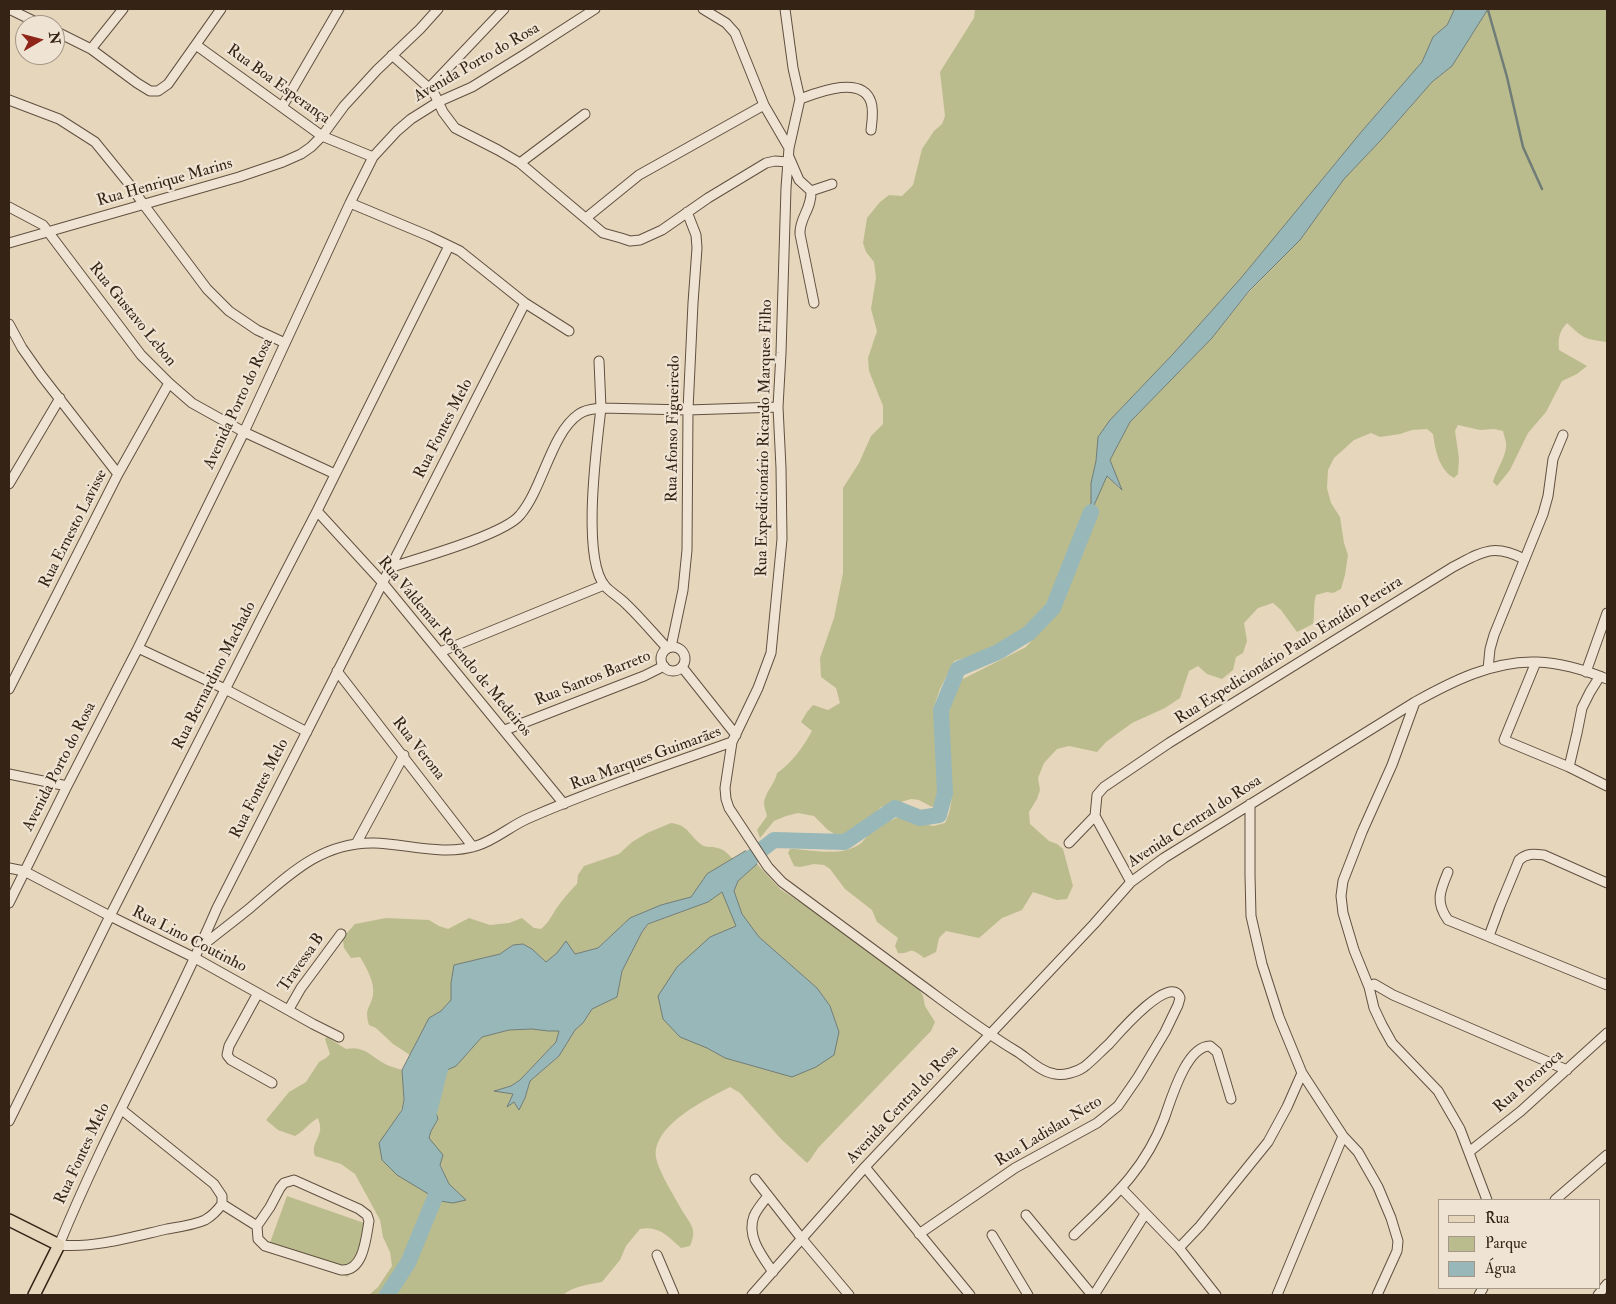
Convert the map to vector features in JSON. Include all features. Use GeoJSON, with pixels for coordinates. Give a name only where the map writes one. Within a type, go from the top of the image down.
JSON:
{"type":"FeatureCollection","features":[{"type":"Feature","properties":{"kind":"main road"},"geometry":{"type":"LineString","coordinates":[[9,1220],[59,1245]]}},
{"type":"Feature","properties":{"kind":"main road","name":"Rua Fontes Melo"},"geometry":{"type":"LineString","coordinates":[[34,1295],[59,1245]]}},
{"type":"Feature","properties":{"kind":"street"},"geometry":{"type":"LineString","coordinates":[[9,9],[21,15]]}},
{"type":"Feature","properties":{"kind":"street"},"geometry":{"type":"LineString","coordinates":[[91,49],[122,9]]}},
{"type":"Feature","properties":{"kind":"street"},"geometry":{"type":"LineString","coordinates":[[65,36],[91,49],[150,91],[158,91],[168,84],[221,9]]}},
{"type":"Feature","properties":{"kind":"street"},"geometry":{"type":"LineString","coordinates":[[282,107],[339,9]]}},
{"type":"Feature","properties":{"kind":"street","name":"Rua Henrique Marins"},"geometry":{"type":"LineString","coordinates":[[9,243],[239,177],[301,154],[322,136],[344,106],[438,9]]}},
{"type":"Feature","properties":{"kind":"street"},"geometry":{"type":"LineString","coordinates":[[429,88],[504,9]]}},
{"type":"Feature","properties":{"kind":"street","name":"Avenida Porto do Rosa"},"geometry":{"type":"LineString","coordinates":[[9,903],[138,648],[244,432],[373,157],[411,119],[438,102],[472,86],[595,9]]}},
{"type":"Feature","properties":{"kind":"street"},"geometry":{"type":"LineString","coordinates":[[702,9],[726,23],[735,33],[764,105],[798,180],[811,191],[811,201],[799,226],[814,304]]}},
{"type":"Feature","properties":{"kind":"street","name":"Rua Expedicionário Ricardo Marques Filho"},"geometry":{"type":"LineString","coordinates":[[734,739],[758,688],[770,653],[782,539],[778,407],[788,155],[800,99],[793,68],[785,9]]}},
{"type":"Feature","properties":{"kind":"street","name":"Rua Boa Esperança"},"geometry":{"type":"LineString","coordinates":[[196,45],[322,136],[373,157]]}},
{"type":"Feature","properties":{"kind":"street"},"geometry":{"type":"LineString","coordinates":[[392,55],[429,88],[442,112],[455,128],[520,163],[602,233],[630,241],[640,240],[662,230],[708,198],[766,163],[788,155]]}},
{"type":"Feature","properties":{"kind":"street"},"geometry":{"type":"LineString","coordinates":[[800,99],[845,87],[858,88],[865,92],[871,102],[871,130]]}},
{"type":"Feature","properties":{"kind":"street"},"geometry":{"type":"LineString","coordinates":[[9,100],[59,119],[95,142],[125,178],[207,289],[229,312],[257,330],[285,343]]}},
{"type":"Feature","properties":{"kind":"street"},"geometry":{"type":"LineString","coordinates":[[586,218],[639,175],[764,105]]}},
{"type":"Feature","properties":{"kind":"street"},"geometry":{"type":"LineString","coordinates":[[520,163],[585,114]]}},
{"type":"Feature","properties":{"kind":"street"},"geometry":{"type":"LineString","coordinates":[[811,191],[832,184]]}},
{"type":"Feature","properties":{"kind":"street"},"geometry":{"type":"LineString","coordinates":[[350,203],[460,251],[525,303],[568,331]]}},
{"type":"Feature","properties":{"kind":"street","name":"Rua Gustavo Lebon"},"geometry":{"type":"LineString","coordinates":[[9,207],[43,225],[141,355],[192,404],[244,432],[335,474]]}},
{"type":"Feature","properties":{"kind":"street","name":"Rua Afonso Figueiredo"},"geometry":{"type":"LineString","coordinates":[[669,647],[683,590],[687,550],[688,410],[697,248],[696,235],[687,212]]}},
{"type":"Feature","properties":{"kind":"street","name":"Rua Bernardino Machado"},"geometry":{"type":"LineString","coordinates":[[9,1121],[110,916],[317,511],[449,246]]}},
{"type":"Feature","properties":{"kind":"street","name":"Rua Fontes Melo"},"geometry":{"type":"LineString","coordinates":[[59,1245],[94,1166],[217,908],[525,303]]}},
{"type":"Feature","properties":{"kind":"street"},"geometry":{"type":"LineString","coordinates":[[9,324],[22,348],[118,474]]}},
{"type":"Feature","properties":{"kind":"street"},"geometry":{"type":"LineString","coordinates":[[599,360],[601,408],[593,485],[592,524],[599,576],[604,585],[669,647],[677,647],[682,650],[685,662],[682,667],[673,671],[668,670],[664,666],[661,656],[669,647]]}},
{"type":"Feature","properties":{"kind":"street","name":"Rua Ernesto Lavisse"},"geometry":{"type":"LineString","coordinates":[[9,689],[118,474],[169,383]]}},
{"type":"Feature","properties":{"kind":"street"},"geometry":{"type":"LineString","coordinates":[[9,484],[60,398]]}},
{"type":"Feature","properties":{"kind":"street"},"geometry":{"type":"LineString","coordinates":[[389,568],[480,537],[502,528],[520,516],[532,497],[554,448],[570,421],[581,412],[601,408],[688,410],[778,407]]}},
{"type":"Feature","properties":{"kind":"street"},"geometry":{"type":"LineString","coordinates":[[1488,669],[1490,649],[1494,636],[1543,514],[1548,496],[1553,459],[1564,435]]}},
{"type":"Feature","properties":{"kind":"street","name":"Rua Valdemar Rosendo de Medeiros"},"geometry":{"type":"LineString","coordinates":[[317,511],[382,582],[564,804]]}},
{"type":"Feature","properties":{"kind":"street","name":"Rua Expedicionário Paulo Emídio Pereira"},"geometry":{"type":"LineString","coordinates":[[1095,816],[1096,795],[1104,787],[1169,743],[1423,585],[1482,552],[1498,550],[1511,552],[1524,559]]}},
{"type":"Feature","properties":{"kind":"street"},"geometry":{"type":"LineString","coordinates":[[440,652],[604,585]]}},
{"type":"Feature","properties":{"kind":"street"},"geometry":{"type":"LineString","coordinates":[[1586,672],[1607,613]]}},
{"type":"Feature","properties":{"kind":"street"},"geometry":{"type":"LineString","coordinates":[[138,648],[225,689],[307,732]]}},
{"type":"Feature","properties":{"kind":"street"},"geometry":{"type":"LineString","coordinates":[[1536,662],[1504,740],[1569,767],[1607,786]]}},
{"type":"Feature","properties":{"kind":"street","name":"Avenida Central do Rosa"},"geometry":{"type":"LineString","coordinates":[[752,1295],[865,1167],[1094,924],[1131,882],[1164,858],[1415,702],[1455,682],[1488,669],[1517,663],[1536,662],[1551,663],[1604,678]]}},
{"type":"Feature","properties":{"kind":"street","name":"Rua Santos Barreto"},"geometry":{"type":"LineString","coordinates":[[505,730],[644,676],[664,666]]}},
{"type":"Feature","properties":{"kind":"street"},"geometry":{"type":"LineString","coordinates":[[682,667],[734,739]]}},
{"type":"Feature","properties":{"kind":"street","name":"Rua Verona"},"geometry":{"type":"LineString","coordinates":[[337,670],[474,847]]}},
{"type":"Feature","properties":{"kind":"street"},"geometry":{"type":"LineString","coordinates":[[1569,767],[1582,708],[1590,692],[1604,678]]}},
{"type":"Feature","properties":{"kind":"street"},"geometry":{"type":"LineString","coordinates":[[1415,702],[1392,765],[1362,832],[1343,881],[1341,896],[1343,913],[1354,950],[1370,987],[1374,1008],[1382,1025],[1392,1043],[1438,1091],[1460,1129],[1487,1199]]}},
{"type":"Feature","properties":{"kind":"street","name":"Rua Marques Guimarães"},"geometry":{"type":"LineString","coordinates":[[200,947],[303,863],[326,852],[356,844],[374,843],[451,849],[474,847],[496,838],[528,818],[734,739]]}},
{"type":"Feature","properties":{"kind":"street","name":"Rua Marques Guimarães"},"geometry":{"type":"LineString","coordinates":[[734,739],[725,788],[726,799],[729,808],[772,873],[989,1035]]}},
{"type":"Feature","properties":{"kind":"street"},"geometry":{"type":"LineString","coordinates":[[356,844],[404,755]]}},
{"type":"Feature","properties":{"kind":"street"},"geometry":{"type":"LineString","coordinates":[[9,774],[67,786]]}},
{"type":"Feature","properties":{"kind":"street"},"geometry":{"type":"LineString","coordinates":[[1250,804],[1251,916],[1262,964],[1278,1017],[1302,1073],[1343,1136],[1358,1152],[1378,1187],[1398,1241],[1396,1251],[1377,1295]]}},
{"type":"Feature","properties":{"kind":"street"},"geometry":{"type":"LineString","coordinates":[[1069,843],[1095,816],[1131,882]]}},
{"type":"Feature","properties":{"kind":"street"},"geometry":{"type":"LineString","coordinates":[[1489,936],[1520,860],[1525,855],[1544,855],[1607,883]]}},
{"type":"Feature","properties":{"kind":"street","name":"Rua Lino Coutinho"},"geometry":{"type":"LineString","coordinates":[[9,868],[24,871],[194,958],[339,1037]]}},
{"type":"Feature","properties":{"kind":"street"},"geometry":{"type":"LineString","coordinates":[[1448,872],[1439,898],[1440,907],[1448,920],[1607,985]]}},
{"type":"Feature","properties":{"kind":"street","name":"Travessa B"},"geometry":{"type":"LineString","coordinates":[[289,1009],[341,934]]}},
{"type":"Feature","properties":{"kind":"street"},"geometry":{"type":"LineString","coordinates":[[1374,984],[1393,995],[1567,1070]]}},
{"type":"Feature","properties":{"kind":"street","name":"Rua Ladislau Neto"},"geometry":{"type":"LineString","coordinates":[[919,1234],[1015,1168],[1097,1123],[1118,1106],[1147,1062],[1180,998],[1174,991],[1163,994],[1143,1008],[1083,1067],[1063,1074],[1054,1074],[1044,1070],[989,1035]]}},
{"type":"Feature","properties":{"kind":"street"},"geometry":{"type":"LineString","coordinates":[[258,993],[229,1046],[227,1055],[231,1060],[272,1083]]}},
{"type":"Feature","properties":{"kind":"street","name":"Rua Pororoca"},"geometry":{"type":"LineString","coordinates":[[1470,1152],[1521,1111],[1607,1033]]}},
{"type":"Feature","properties":{"kind":"street"},"geometry":{"type":"LineString","coordinates":[[1074,1235],[1122,1189],[1140,1165],[1155,1139],[1174,1090],[1186,1066],[1199,1049],[1210,1046],[1217,1052],[1231,1099]]}},
{"type":"Feature","properties":{"kind":"street"},"geometry":{"type":"LineString","coordinates":[[1180,1248],[1268,1142],[1287,1107],[1302,1073]]}},
{"type":"Feature","properties":{"kind":"street"},"geometry":{"type":"LineString","coordinates":[[59,1245],[76,1247],[119,1240],[191,1224],[204,1220],[215,1213],[222,1204],[222,1196],[214,1184],[122,1110]]}},
{"type":"Feature","properties":{"kind":"street"},"geometry":{"type":"LineString","coordinates":[[1276,1295],[1343,1136]]}},
{"type":"Feature","properties":{"kind":"street"},"geometry":{"type":"LineString","coordinates":[[1557,1199],[1607,1154]]}},
{"type":"Feature","properties":{"kind":"street"},"geometry":{"type":"LineString","coordinates":[[865,1167],[970,1295]]}},
{"type":"Feature","properties":{"kind":"street"},"geometry":{"type":"LineString","coordinates":[[754,1179],[802,1240],[849,1295]]}},
{"type":"Feature","properties":{"kind":"street"},"geometry":{"type":"LineString","coordinates":[[294,1180],[359,1209],[367,1215],[370,1221],[362,1254],[354,1267],[348,1271],[265,1246],[258,1239],[257,1226],[284,1183],[294,1180]]}},
{"type":"Feature","properties":{"kind":"street"},"geometry":{"type":"LineString","coordinates":[[1122,1189],[1180,1248],[1216,1295]]}},
{"type":"Feature","properties":{"kind":"street"},"geometry":{"type":"LineString","coordinates":[[768,1196],[754,1217],[752,1234],[759,1251],[772,1272]]}},
{"type":"Feature","properties":{"kind":"street"},"geometry":{"type":"LineString","coordinates":[[222,1204],[257,1226]]}},
{"type":"Feature","properties":{"kind":"street"},"geometry":{"type":"LineString","coordinates":[[1026,1214],[1091,1295],[1145,1214]]}},
{"type":"Feature","properties":{"kind":"street"},"geometry":{"type":"LineString","coordinates":[[992,1235],[1028,1295]]}},
{"type":"Feature","properties":{"kind":"street"},"geometry":{"type":"LineString","coordinates":[[656,1255],[674,1295]]}},
{"type":"Feature","properties":{"kind":"street"},"geometry":{"type":"LineString","coordinates":[[1598,1295],[1607,1284]]}},
{"type":"Feature","properties":{"kind":"green space"},"geometry":{"type":"Polygon","coordinates":[[[975,9],[1455,9],[1447,25],[1433,37],[1422,62],[1362,131],[1241,278],[1173,354],[1110,420],[1098,437],[1096,461],[1091,483],[1092,510],[1107,475],[1120,489],[1110,460],[1130,422],[1212,338],[1249,292],[1300,240],[1344,179],[1432,82],[1452,66],[1488,9],[1607,9],[1607,342],[1585,337],[1567,323],[1564,326],[1560,335],[1559,350],[1587,366],[1577,374],[1562,381],[1546,412],[1528,433],[1510,470],[1497,486],[1493,482],[1504,456],[1506,441],[1503,431],[1494,429],[1480,430],[1458,425],[1455,431],[1459,458],[1458,474],[1454,478],[1441,465],[1433,434],[1427,429],[1412,430],[1380,437],[1371,433],[1354,440],[1334,458],[1328,470],[1327,488],[1331,503],[1340,517],[1348,555],[1341,589],[1333,593],[1327,592],[1316,595],[1313,624],[1297,632],[1281,610],[1273,603],[1258,608],[1244,623],[1247,641],[1243,653],[1236,657],[1233,670],[1222,679],[1207,674],[1198,666],[1189,671],[1180,698],[1165,708],[1132,723],[1106,742],[1097,752],[1069,746],[1057,749],[1044,763],[1038,778],[1040,790],[1029,812],[1030,824],[1049,841],[1063,849],[1073,886],[1067,899],[1057,900],[1033,892],[1022,910],[1002,918],[979,938],[946,931],[939,938],[936,952],[924,958],[912,951],[898,953],[895,946],[898,938],[877,922],[872,910],[845,889],[830,869],[824,865],[814,864],[800,867],[794,866],[788,853],[790,849],[825,852],[843,851],[860,844],[877,828],[898,817],[933,826],[945,823],[949,813],[952,789],[948,722],[955,683],[1026,647],[1054,615],[1090,531],[1091,512],[1082,519],[1060,576],[1042,612],[1016,635],[981,653],[954,661],[940,689],[933,709],[943,788],[937,803],[932,807],[919,800],[911,799],[881,807],[869,821],[839,837],[828,830],[814,816],[798,813],[774,821],[760,838],[757,830],[767,816],[764,805],[765,799],[777,773],[797,754],[812,731],[801,722],[807,712],[813,705],[828,710],[840,703],[836,688],[821,677],[820,658],[834,618],[843,573],[843,488],[859,463],[871,436],[883,424],[883,406],[869,371],[868,358],[877,331],[871,309],[876,278],[874,262],[866,252],[863,243],[867,218],[880,202],[889,195],[902,196],[913,185],[922,149],[934,131],[942,124],[945,116],[940,72],[974,18],[975,9]]]}},
{"type":"Feature","properties":{"kind":"green space"},"geometry":{"type":"Polygon","coordinates":[[[671,823],[685,828],[702,845],[722,849],[733,859],[707,874],[691,897],[661,905],[630,918],[598,948],[575,954],[566,942],[546,962],[532,949],[523,944],[513,945],[500,954],[454,965],[451,1000],[441,1011],[429,1018],[410,1055],[393,1044],[376,1028],[369,1025],[367,1012],[373,995],[371,980],[360,957],[351,958],[344,948],[343,940],[345,935],[355,924],[386,918],[429,920],[448,929],[469,918],[490,925],[509,923],[522,918],[534,928],[541,929],[548,922],[563,899],[577,884],[578,875],[584,866],[619,854],[632,842],[647,833],[671,823]]]}},
{"type":"Feature","properties":{"kind":"green space"},"geometry":{"type":"Polygon","coordinates":[[[757,864],[780,889],[917,986],[923,996],[925,1006],[935,1022],[931,1031],[818,1148],[807,1163],[781,1139],[740,1093],[730,1087],[695,1106],[672,1124],[663,1134],[657,1145],[656,1157],[664,1177],[691,1225],[693,1236],[690,1246],[681,1248],[662,1232],[646,1228],[640,1229],[626,1246],[620,1260],[602,1282],[576,1288],[563,1295],[369,1295],[378,1287],[392,1266],[390,1252],[383,1237],[380,1220],[355,1174],[341,1164],[315,1156],[314,1146],[320,1129],[318,1118],[295,1136],[278,1130],[266,1120],[289,1092],[306,1082],[319,1062],[330,1054],[325,1039],[327,1037],[346,1049],[353,1048],[368,1052],[381,1062],[402,1070],[404,1096],[402,1109],[387,1131],[425,1191],[440,1201],[465,1200],[449,1184],[429,1138],[438,1119],[429,1092],[431,1077],[456,1066],[482,1037],[509,1030],[559,1031],[556,1042],[520,1080],[511,1086],[496,1090],[514,1094],[508,1106],[514,1102],[519,1109],[525,1098],[530,1081],[559,1056],[575,1030],[583,1023],[592,1009],[617,997],[622,971],[642,932],[649,924],[708,902],[722,892],[737,926],[710,937],[707,1048],[725,1058],[772,1071],[839,1032],[830,1006],[817,988],[759,937],[742,914],[734,891],[738,881],[757,864]]]}},
{"type":"Feature","properties":{"kind":"green space"},"geometry":{"type":"Polygon","coordinates":[[[287,1196],[367,1224],[348,1277],[268,1248],[287,1196]]]}},
{"type":"Feature","properties":{"kind":"water"},"geometry":{"type":"Polygon","coordinates":[[[1455,9],[1488,9],[1452,66],[1432,82],[1344,179],[1300,240],[1249,291],[1212,338],[1130,422],[1110,460],[1122,490],[1107,476],[1091,512],[1091,483],[1096,461],[1098,437],[1110,420],[1173,354],[1241,278],[1362,131],[1422,62],[1433,37],[1447,25],[1455,9]]]}},
{"type":"Feature","properties":{"kind":"water"},"geometry":{"type":"Polygon","coordinates":[[[746,851],[757,864],[738,881],[734,891],[742,914],[759,937],[817,988],[830,1006],[839,1032],[834,1055],[816,1067],[792,1077],[725,1058],[680,1037],[663,1019],[658,996],[677,967],[710,937],[736,926],[722,892],[708,902],[648,924],[622,971],[617,997],[592,1009],[583,1023],[575,1030],[559,1056],[530,1081],[519,1110],[514,1102],[507,1107],[513,1094],[494,1091],[511,1086],[520,1080],[556,1042],[559,1031],[509,1030],[482,1037],[456,1066],[431,1077],[429,1092],[438,1119],[429,1138],[443,1155],[440,1165],[449,1184],[466,1200],[453,1203],[440,1201],[397,1175],[382,1160],[379,1143],[402,1110],[404,1100],[402,1070],[429,1018],[441,1011],[451,1000],[454,965],[500,954],[513,945],[523,944],[532,949],[546,962],[557,953],[566,941],[575,954],[598,948],[630,918],[661,905],[691,897],[707,874],[746,851]]]}},
{"type":"Feature","properties":{"kind":"waterway"},"geometry":{"type":"LineString","coordinates":[[1488,10],[1507,77],[1523,147],[1542,189]]}},
{"type":"Feature","properties":{"kind":"waterway"},"geometry":{"type":"LineString","coordinates":[[734,871],[774,840],[845,842],[895,808],[920,818],[939,815],[945,793],[941,710],[958,669],[998,652],[1029,633],[1053,608],[1091,512]]}},
{"type":"Feature","properties":{"kind":"waterway"},"geometry":{"type":"LineString","coordinates":[[427,1120],[443,1057],[446,1053]]}},
{"type":"Feature","properties":{"kind":"waterway"},"geometry":{"type":"LineString","coordinates":[[387,1295],[408,1263],[438,1190],[434,1178]]}}]}
